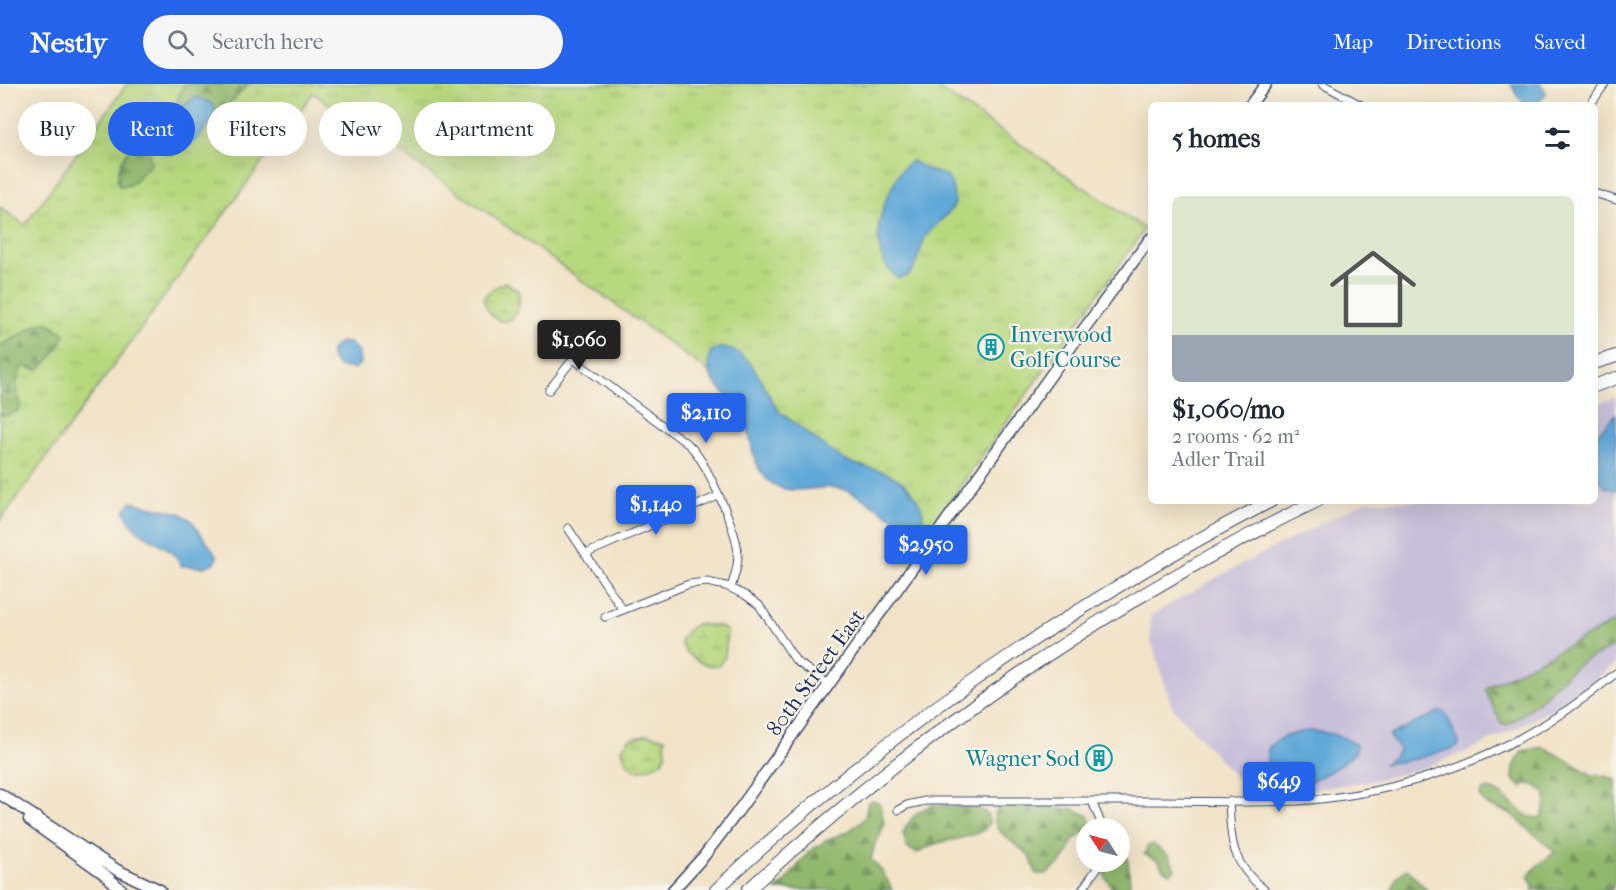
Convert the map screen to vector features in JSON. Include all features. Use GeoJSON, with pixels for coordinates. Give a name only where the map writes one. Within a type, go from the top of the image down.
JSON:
{"type":"FeatureCollection","features":[{"type":"Feature","properties":{"kind":"highway"},"geometry":{"type":"LineString","coordinates":[[1598,362],[1616,356]]}},
{"type":"Feature","properties":{"kind":"highway"},"geometry":{"type":"LineString","coordinates":[[1598,385],[1616,378]]}},
{"type":"Feature","properties":{"kind":"highway"},"geometry":{"type":"LineString","coordinates":[[715,890],[780,832],[879,750],[991,668],[1128,580],[1265,504]]}},
{"type":"Feature","properties":{"kind":"highway"},"geometry":{"type":"LineString","coordinates":[[748,890],[876,780],[1011,680],[1160,586],[1311,504]]}},
{"type":"Feature","properties":{"kind":"street"},"geometry":{"type":"LineString","coordinates":[[1252,102],[1266,84]]}},
{"type":"Feature","properties":{"kind":"street"},"geometry":{"type":"LineString","coordinates":[[1322,84],[1355,102]]}},
{"type":"Feature","properties":{"kind":"street"},"geometry":{"type":"LineString","coordinates":[[1592,102],[1605,84]]}},
{"type":"Feature","properties":{"kind":"street"},"geometry":{"type":"LineString","coordinates":[[1598,194],[1616,200]]}},
{"type":"Feature","properties":{"kind":"street","name":"80th Street East"},"geometry":{"type":"LineString","coordinates":[[673,890],[716,840],[830,685],[1148,242]]}},
{"type":"Feature","properties":{"kind":"street"},"geometry":{"type":"LineString","coordinates":[[549,390],[589,338]]}},
{"type":"Feature","properties":{"kind":"street"},"geometry":{"type":"LineString","coordinates":[[573,359],[694,449],[700,457],[737,546],[737,568],[731,588]]}},
{"type":"Feature","properties":{"kind":"street"},"geometry":{"type":"LineString","coordinates":[[585,554],[718,496]]}},
{"type":"Feature","properties":{"kind":"street"},"geometry":{"type":"LineString","coordinates":[[568,528],[623,610]]}},
{"type":"Feature","properties":{"kind":"street"},"geometry":{"type":"LineString","coordinates":[[605,617],[689,584],[707,582],[731,588],[759,605],[793,657],[801,666],[830,685]]}},
{"type":"Feature","properties":{"kind":"street"},"geometry":{"type":"LineString","coordinates":[[898,810],[907,805],[926,801],[1292,801],[1388,788],[1443,773],[1494,751],[1573,706],[1616,673]]}},
{"type":"Feature","properties":{"kind":"street"},"geometry":{"type":"LineString","coordinates":[[0,794],[117,870],[156,889]]}},
{"type":"Feature","properties":{"kind":"street"},"geometry":{"type":"LineString","coordinates":[[0,798],[119,887]]}},
{"type":"Feature","properties":{"kind":"street"},"geometry":{"type":"LineString","coordinates":[[1092,801],[1099,818]]}},
{"type":"Feature","properties":{"kind":"street"},"geometry":{"type":"LineString","coordinates":[[1229,801],[1235,853],[1248,877],[1265,890]]}},
{"type":"Feature","properties":{"kind":"street"},"geometry":{"type":"LineString","coordinates":[[1082,890],[1094,872]]}},
{"type":"Feature","properties":{"kind":"street"},"geometry":{"type":"LineString","coordinates":[[140,890],[156,889]]}},
{"type":"Feature","properties":{"kind":"shaded area"},"geometry":{"type":"Polygon","coordinates":[[[1616,397],[1616,663],[1588,686],[1513,730],[1468,751],[1423,768],[1376,780],[1295,792],[1250,793],[1172,707],[1151,639],[1150,616],[1221,575],[1359,504],[1598,504],[1598,404],[1616,397]]]}},
{"type":"Feature","properties":{"kind":"green space"},"geometry":{"type":"Polygon","coordinates":[[[127,84],[932,84],[1145,229],[929,530],[485,211],[402,154],[402,102],[326,102],[313,93],[306,102],[207,102],[207,156],[267,156],[0,521],[0,207],[25,225],[75,156],[96,156],[96,127],[108,110],[108,156],[195,156],[195,102],[114,102],[127,84]]]}},
{"type":"Feature","properties":{"kind":"green space"},"geometry":{"type":"Polygon","coordinates":[[[187,84],[249,84],[231,102],[207,102],[197,97],[189,102],[177,102],[182,88],[187,84]]]}},
{"type":"Feature","properties":{"kind":"green space"},"geometry":{"type":"Polygon","coordinates":[[[125,156],[150,156],[151,160],[134,182],[127,186],[119,186],[118,175],[125,156]]]}},
{"type":"Feature","properties":{"kind":"green space"},"geometry":{"type":"Polygon","coordinates":[[[505,282],[518,290],[519,304],[514,316],[505,321],[499,320],[490,313],[483,298],[492,289],[505,282]]]}},
{"type":"Feature","properties":{"kind":"green space"},"geometry":{"type":"Polygon","coordinates":[[[48,323],[65,334],[60,344],[38,370],[22,367],[17,386],[21,404],[18,411],[7,416],[0,414],[0,346],[38,324],[48,323]]]}},
{"type":"Feature","properties":{"kind":"green space"},"geometry":{"type":"Polygon","coordinates":[[[1616,621],[1616,645],[1575,667],[1516,719],[1507,725],[1501,723],[1487,694],[1486,690],[1489,686],[1616,621]]]}},
{"type":"Feature","properties":{"kind":"green space"},"geometry":{"type":"Polygon","coordinates":[[[696,624],[719,626],[727,631],[725,657],[719,665],[708,665],[696,660],[682,646],[680,641],[696,624]]]}},
{"type":"Feature","properties":{"kind":"green space"},"geometry":{"type":"Polygon","coordinates":[[[648,734],[665,738],[666,754],[661,763],[644,770],[637,770],[628,763],[622,748],[629,739],[648,734]]]}},
{"type":"Feature","properties":{"kind":"green space"},"geometry":{"type":"Polygon","coordinates":[[[1544,747],[1592,775],[1606,776],[1616,780],[1616,878],[1612,890],[1532,890],[1534,886],[1528,876],[1555,852],[1510,813],[1491,807],[1480,797],[1481,791],[1496,792],[1525,814],[1542,817],[1546,794],[1535,785],[1524,784],[1522,788],[1513,779],[1514,767],[1522,751],[1544,747]]]}},
{"type":"Feature","properties":{"kind":"green space"},"geometry":{"type":"Polygon","coordinates":[[[874,801],[880,804],[884,823],[871,859],[884,874],[892,890],[776,890],[809,852],[827,840],[849,831],[865,818],[868,802],[874,801]]]}},
{"type":"Feature","properties":{"kind":"green space"},"geometry":{"type":"Polygon","coordinates":[[[933,805],[977,808],[987,814],[989,822],[986,828],[971,836],[935,844],[917,853],[907,848],[903,833],[915,815],[933,805]]]}},
{"type":"Feature","properties":{"kind":"green space"},"geometry":{"type":"Polygon","coordinates":[[[999,807],[1074,809],[1089,818],[1076,818],[1076,838],[1060,864],[1046,874],[1036,874],[1029,856],[998,829],[995,815],[999,807]]]}},
{"type":"Feature","properties":{"kind":"green space"},"geometry":{"type":"Polygon","coordinates":[[[1153,844],[1169,856],[1175,869],[1171,873],[1163,869],[1159,861],[1144,854],[1148,846],[1153,844]]]}},
{"type":"Feature","properties":{"kind":"green space"},"geometry":{"type":"Polygon","coordinates":[[[1407,869],[1427,890],[1392,890],[1397,877],[1407,869]]]}},
{"type":"Feature","properties":{"kind":"green space"},"geometry":{"type":"Polygon","coordinates":[[[1105,872],[1129,872],[1130,885],[1124,890],[1112,888],[1105,872]]]}},
{"type":"Feature","properties":{"kind":"water"},"geometry":{"type":"Polygon","coordinates":[[[1511,84],[1541,84],[1546,93],[1539,102],[1523,102],[1511,84]]]}},
{"type":"Feature","properties":{"kind":"water"},"geometry":{"type":"Polygon","coordinates":[[[197,97],[209,102],[207,102],[207,127],[195,141],[195,102],[190,102],[197,97]]]}},
{"type":"Feature","properties":{"kind":"water"},"geometry":{"type":"Polygon","coordinates":[[[912,161],[928,170],[947,176],[952,185],[955,204],[923,241],[914,269],[910,274],[897,278],[882,258],[878,234],[887,198],[902,169],[912,161]]]}},
{"type":"Feature","properties":{"kind":"water"},"geometry":{"type":"Polygon","coordinates":[[[340,342],[349,343],[359,352],[360,363],[355,369],[339,367],[331,357],[331,350],[340,342]]]}},
{"type":"Feature","properties":{"kind":"water"},"geometry":{"type":"Polygon","coordinates":[[[719,348],[741,354],[756,371],[780,412],[827,448],[849,462],[885,472],[905,484],[921,506],[923,514],[919,530],[908,529],[848,491],[838,488],[787,489],[778,487],[769,481],[755,460],[744,418],[710,373],[708,364],[710,352],[719,348]]]}},
{"type":"Feature","properties":{"kind":"water"},"geometry":{"type":"Polygon","coordinates":[[[1616,414],[1616,490],[1605,487],[1598,477],[1598,433],[1616,414]]]}},
{"type":"Feature","properties":{"kind":"water"},"geometry":{"type":"Polygon","coordinates":[[[131,502],[180,513],[191,520],[217,556],[216,562],[205,567],[181,566],[169,550],[145,535],[130,522],[124,511],[131,502]]]}},
{"type":"Feature","properties":{"kind":"water"},"geometry":{"type":"Polygon","coordinates":[[[1440,711],[1445,713],[1459,742],[1458,747],[1416,759],[1385,764],[1399,751],[1397,745],[1390,739],[1390,735],[1440,711]]]}},
{"type":"Feature","properties":{"kind":"water"},"geometry":{"type":"Polygon","coordinates":[[[1308,731],[1345,738],[1356,745],[1356,751],[1326,774],[1312,780],[1287,785],[1277,781],[1267,762],[1269,748],[1282,738],[1308,731]]]}},
{"type":"Feature","properties":{"kind":"place","name":"Inverwood Golf Course"},"geometry":{"type":"Point","coordinates":[991,347]}},
{"type":"Feature","properties":{"kind":"place","name":"Wagner Sod"},"geometry":{"type":"Point","coordinates":[1099,758]}}]}
